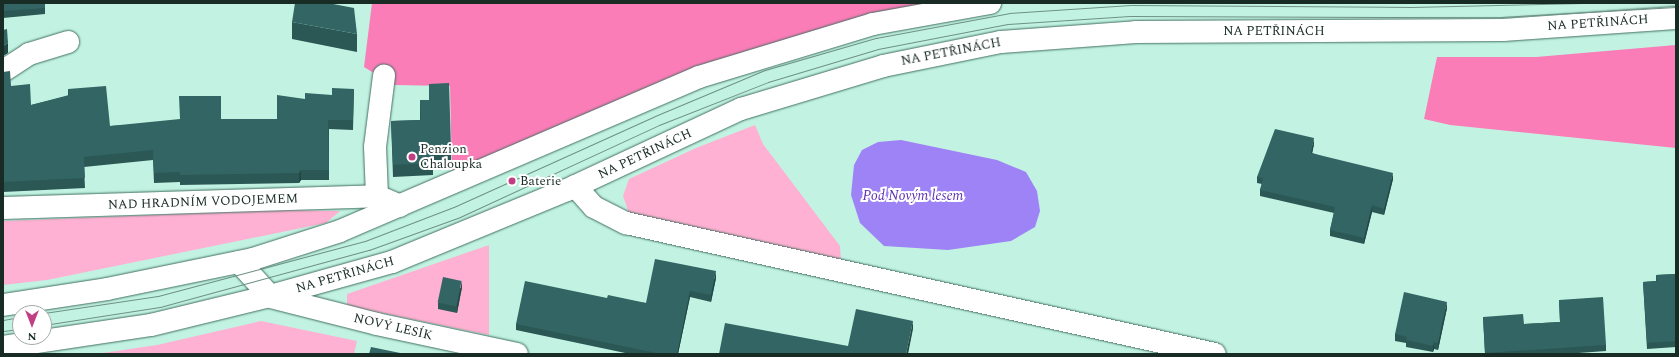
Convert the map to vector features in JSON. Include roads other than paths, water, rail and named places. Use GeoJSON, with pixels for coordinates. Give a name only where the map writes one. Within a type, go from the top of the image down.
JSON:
{"type":"FeatureCollection","features":[{"type":"Feature","properties":{"kind":"street"},"geometry":{"type":"LineString","coordinates":[[3,305],[107,290],[239,262],[340,231],[698,77],[872,24],[990,3]]}},
{"type":"Feature","properties":{"kind":"street","name":"NA PETŘINÁCH"},"geometry":{"type":"LineString","coordinates":[[3,347],[151,324],[270,296],[392,262],[575,186],[741,109],[883,66],[1001,42],[1136,32],[1503,30],[1676,18]]}},
{"type":"Feature","properties":{"kind":"street"},"geometry":{"type":"LineString","coordinates":[[3,71],[29,54],[68,42]]}},
{"type":"Feature","properties":{"kind":"street"},"geometry":{"type":"LineString","coordinates":[[377,196],[375,147],[384,76]]}},
{"type":"Feature","properties":{"kind":"street"},"geometry":{"type":"LineString","coordinates":[[575,186],[594,207],[626,223],[1216,354]]}},
{"type":"Feature","properties":{"kind":"street","name":"NAD HRADNÍM VODOJEMEM"},"geometry":{"type":"LineString","coordinates":[[3,208],[377,196],[400,206]]}},
{"type":"Feature","properties":{"kind":"street"},"geometry":{"type":"LineString","coordinates":[[239,262],[270,296]]}},
{"type":"Feature","properties":{"kind":"street","name":"NOVÝ LESÍK"},"geometry":{"type":"LineString","coordinates":[[270,296],[377,324],[516,354]]}},
{"type":"Feature","properties":{"kind":"water","name":"Pod Novým lesem"},"geometry":{"type":"Polygon","coordinates":[[[901,140],[997,160],[1026,172],[1037,191],[1040,211],[1035,227],[1011,241],[948,250],[884,246],[860,223],[851,195],[854,165],[862,150],[878,142],[901,140]]]}},
{"type":"Feature","properties":{"kind":"tram line"},"geometry":{"type":"LineString","coordinates":[[52,312],[158,296],[365,241],[456,206],[655,116],[765,70],[876,38],[1009,13],[1131,5],[1411,7],[1584,3]]}},
{"type":"Feature","properties":{"kind":"tram line"},"geometry":{"type":"LineString","coordinates":[[52,324],[160,307],[369,250],[460,217],[659,125],[768,82],[878,49],[1008,24],[1130,16],[1501,17],[1676,7]]}},
{"type":"Feature","properties":{"kind":"tram line"},"geometry":{"type":"LineString","coordinates":[[3,320],[12,318]]}},
{"type":"Feature","properties":{"kind":"tram line"},"geometry":{"type":"LineString","coordinates":[[3,331],[12,330]]}},
{"type":"Feature","properties":{"kind":"place","name":"Penzion Chaloupka"},"geometry":{"type":"Point","coordinates":[412,157]}},
{"type":"Feature","properties":{"kind":"place","name":"Baterie"},"geometry":{"type":"Point","coordinates":[512,181]}}]}
